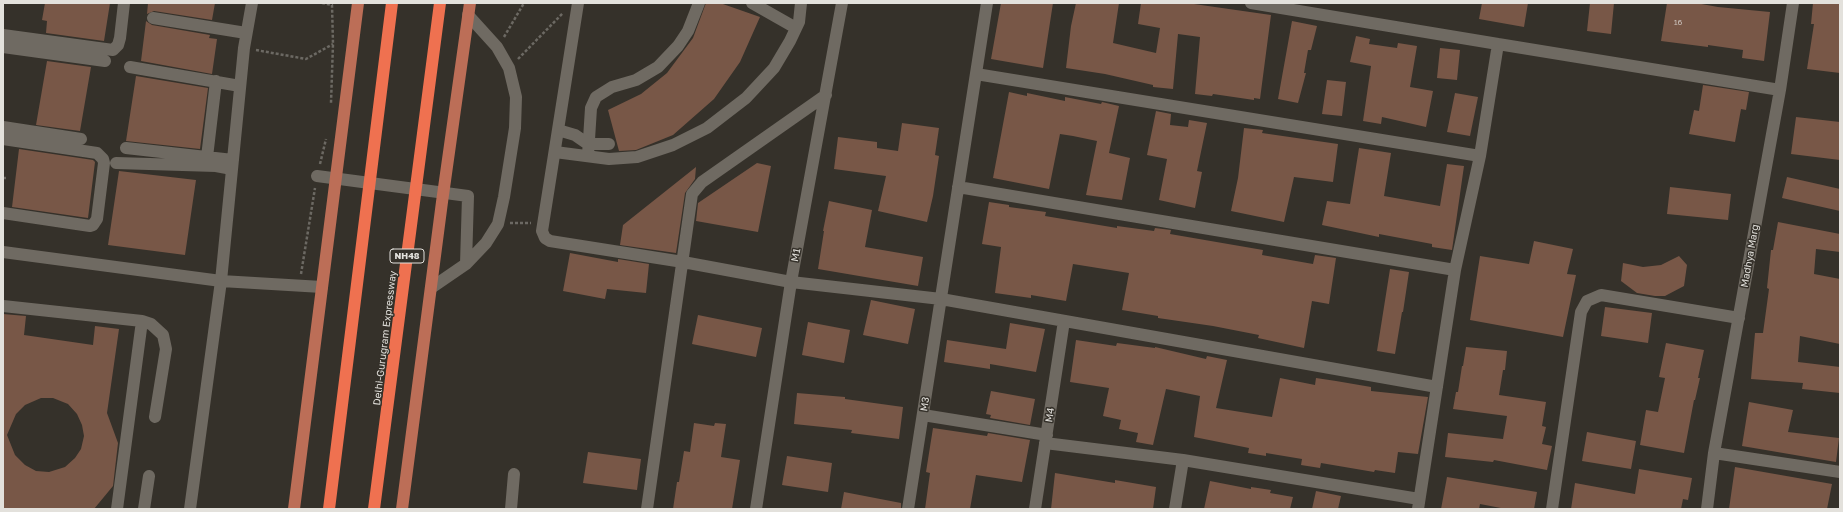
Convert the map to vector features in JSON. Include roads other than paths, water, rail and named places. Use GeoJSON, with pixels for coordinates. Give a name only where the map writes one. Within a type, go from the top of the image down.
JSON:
{"type":"FeatureCollection","features":[{"type":"Feature","properties":{"kind":"highway"},"geometry":{"type":"LineString","coordinates":[[329,509],[392,3]]}},
{"type":"Feature","properties":{"kind":"highway","name":"Delhi-Gurugram Expressway"},"geometry":{"type":"LineString","coordinates":[[374,509],[440,3]]}},
{"type":"Feature","properties":{"kind":"main road"},"geometry":{"type":"LineString","coordinates":[[294,509],[358,3]]}},
{"type":"Feature","properties":{"kind":"main road"},"geometry":{"type":"LineString","coordinates":[[402,509],[469,9]]}},
{"type":"Feature","properties":{"kind":"street"},"geometry":{"type":"LineString","coordinates":[[3,35],[113,50],[118,45],[120,38],[124,3]]}},
{"type":"Feature","properties":{"kind":"street"},"geometry":{"type":"LineString","coordinates":[[190,509],[221,281],[245,41],[252,3]]}},
{"type":"Feature","properties":{"kind":"street"},"geometry":{"type":"LineString","coordinates":[[578,3],[542,231],[545,238],[550,241],[684,262],[791,282],[941,299],[1437,387]]}},
{"type":"Feature","properties":{"kind":"street"},"geometry":{"type":"LineString","coordinates":[[588,150],[591,108],[596,97],[612,88],[636,80],[658,67],[678,46],[688,31],[699,3]]}},
{"type":"Feature","properties":{"kind":"street"},"geometry":{"type":"LineString","coordinates":[[752,3],[796,28]]}},
{"type":"Feature","properties":{"kind":"street"},"geometry":{"type":"LineString","coordinates":[[558,130],[575,135],[588,150],[609,159],[637,157],[673,145],[707,128],[736,106],[762,82],[781,57],[799,22],[801,3]]}},
{"type":"Feature","properties":{"kind":"street","name":"M1"},"geometry":{"type":"LineString","coordinates":[[756,509],[791,282],[842,3]]}},
{"type":"Feature","properties":{"kind":"street","name":"M3"},"geometry":{"type":"LineString","coordinates":[[908,509],[987,3]]}},
{"type":"Feature","properties":{"kind":"street"},"geometry":{"type":"LineString","coordinates":[[1251,3],[1780,90]]}},
{"type":"Feature","properties":{"kind":"street","name":"Madhya Marg"},"geometry":{"type":"LineString","coordinates":[[1707,509],[1714,453],[1780,90],[1793,3]]}},
{"type":"Feature","properties":{"kind":"street"},"geometry":{"type":"LineString","coordinates":[[431,288],[466,264],[486,243],[498,224],[504,197],[515,128],[516,97],[509,68],[497,47],[469,9]]}},
{"type":"Feature","properties":{"kind":"street"},"geometry":{"type":"LineString","coordinates":[[152,18],[245,41]]}},
{"type":"Feature","properties":{"kind":"street"},"geometry":{"type":"LineString","coordinates":[[219,36],[245,41]]}},
{"type":"Feature","properties":{"kind":"street"},"geometry":{"type":"LineString","coordinates":[[923,415],[1046,439],[1183,460],[1418,504],[1454,270],[1480,156],[1498,44]]}},
{"type":"Feature","properties":{"kind":"street"},"geometry":{"type":"LineString","coordinates":[[3,48],[105,60]]}},
{"type":"Feature","properties":{"kind":"street"},"geometry":{"type":"LineString","coordinates":[[130,67],[240,86]]}},
{"type":"Feature","properties":{"kind":"street"},"geometry":{"type":"LineString","coordinates":[[976,74],[1480,156]]}},
{"type":"Feature","properties":{"kind":"street"},"geometry":{"type":"LineString","coordinates":[[207,157],[216,81]]}},
{"type":"Feature","properties":{"kind":"street"},"geometry":{"type":"LineString","coordinates":[[647,509],[684,262],[692,194],[702,182],[826,95]]}},
{"type":"Feature","properties":{"kind":"street"},"geometry":{"type":"LineString","coordinates":[[3,127],[81,139]]}},
{"type":"Feature","properties":{"kind":"street"},"geometry":{"type":"LineString","coordinates":[[3,139],[97,153],[104,159],[97,219],[93,225],[90,226],[3,213]]}},
{"type":"Feature","properties":{"kind":"street"},"geometry":{"type":"LineString","coordinates":[[555,152],[588,150],[609,144]]}},
{"type":"Feature","properties":{"kind":"street"},"geometry":{"type":"LineString","coordinates":[[126,148],[207,157],[232,164]]}},
{"type":"Feature","properties":{"kind":"street"},"geometry":{"type":"LineString","coordinates":[[116,163],[216,166],[232,164]]}},
{"type":"Feature","properties":{"kind":"street"},"geometry":{"type":"LineString","coordinates":[[317,176],[468,196],[466,264]]}},
{"type":"Feature","properties":{"kind":"street"},"geometry":{"type":"LineString","coordinates":[[958,188],[1454,270]]}},
{"type":"Feature","properties":{"kind":"street"},"geometry":{"type":"LineString","coordinates":[[3,252],[221,281],[322,287]]}},
{"type":"Feature","properties":{"kind":"street"},"geometry":{"type":"LineString","coordinates":[[1552,509],[1581,312],[1587,301],[1601,295],[1739,318]]}},
{"type":"Feature","properties":{"kind":"street"},"geometry":{"type":"LineString","coordinates":[[3,306],[142,321],[159,329],[165,342],[166,349],[155,417]]}},
{"type":"Feature","properties":{"kind":"street"},"geometry":{"type":"LineString","coordinates":[[117,509],[142,321]]}},
{"type":"Feature","properties":{"kind":"street","name":"M4"},"geometry":{"type":"LineString","coordinates":[[1035,509],[1064,321]]}},
{"type":"Feature","properties":{"kind":"street"},"geometry":{"type":"LineString","coordinates":[[1714,453],[1840,472]]}},
{"type":"Feature","properties":{"kind":"street"},"geometry":{"type":"LineString","coordinates":[[1175,509],[1183,460]]}},
{"type":"Feature","properties":{"kind":"street"},"geometry":{"type":"LineString","coordinates":[[510,509],[514,474]]}},
{"type":"Feature","properties":{"kind":"street"},"geometry":{"type":"LineString","coordinates":[[144,509],[150,476]]}}]}
